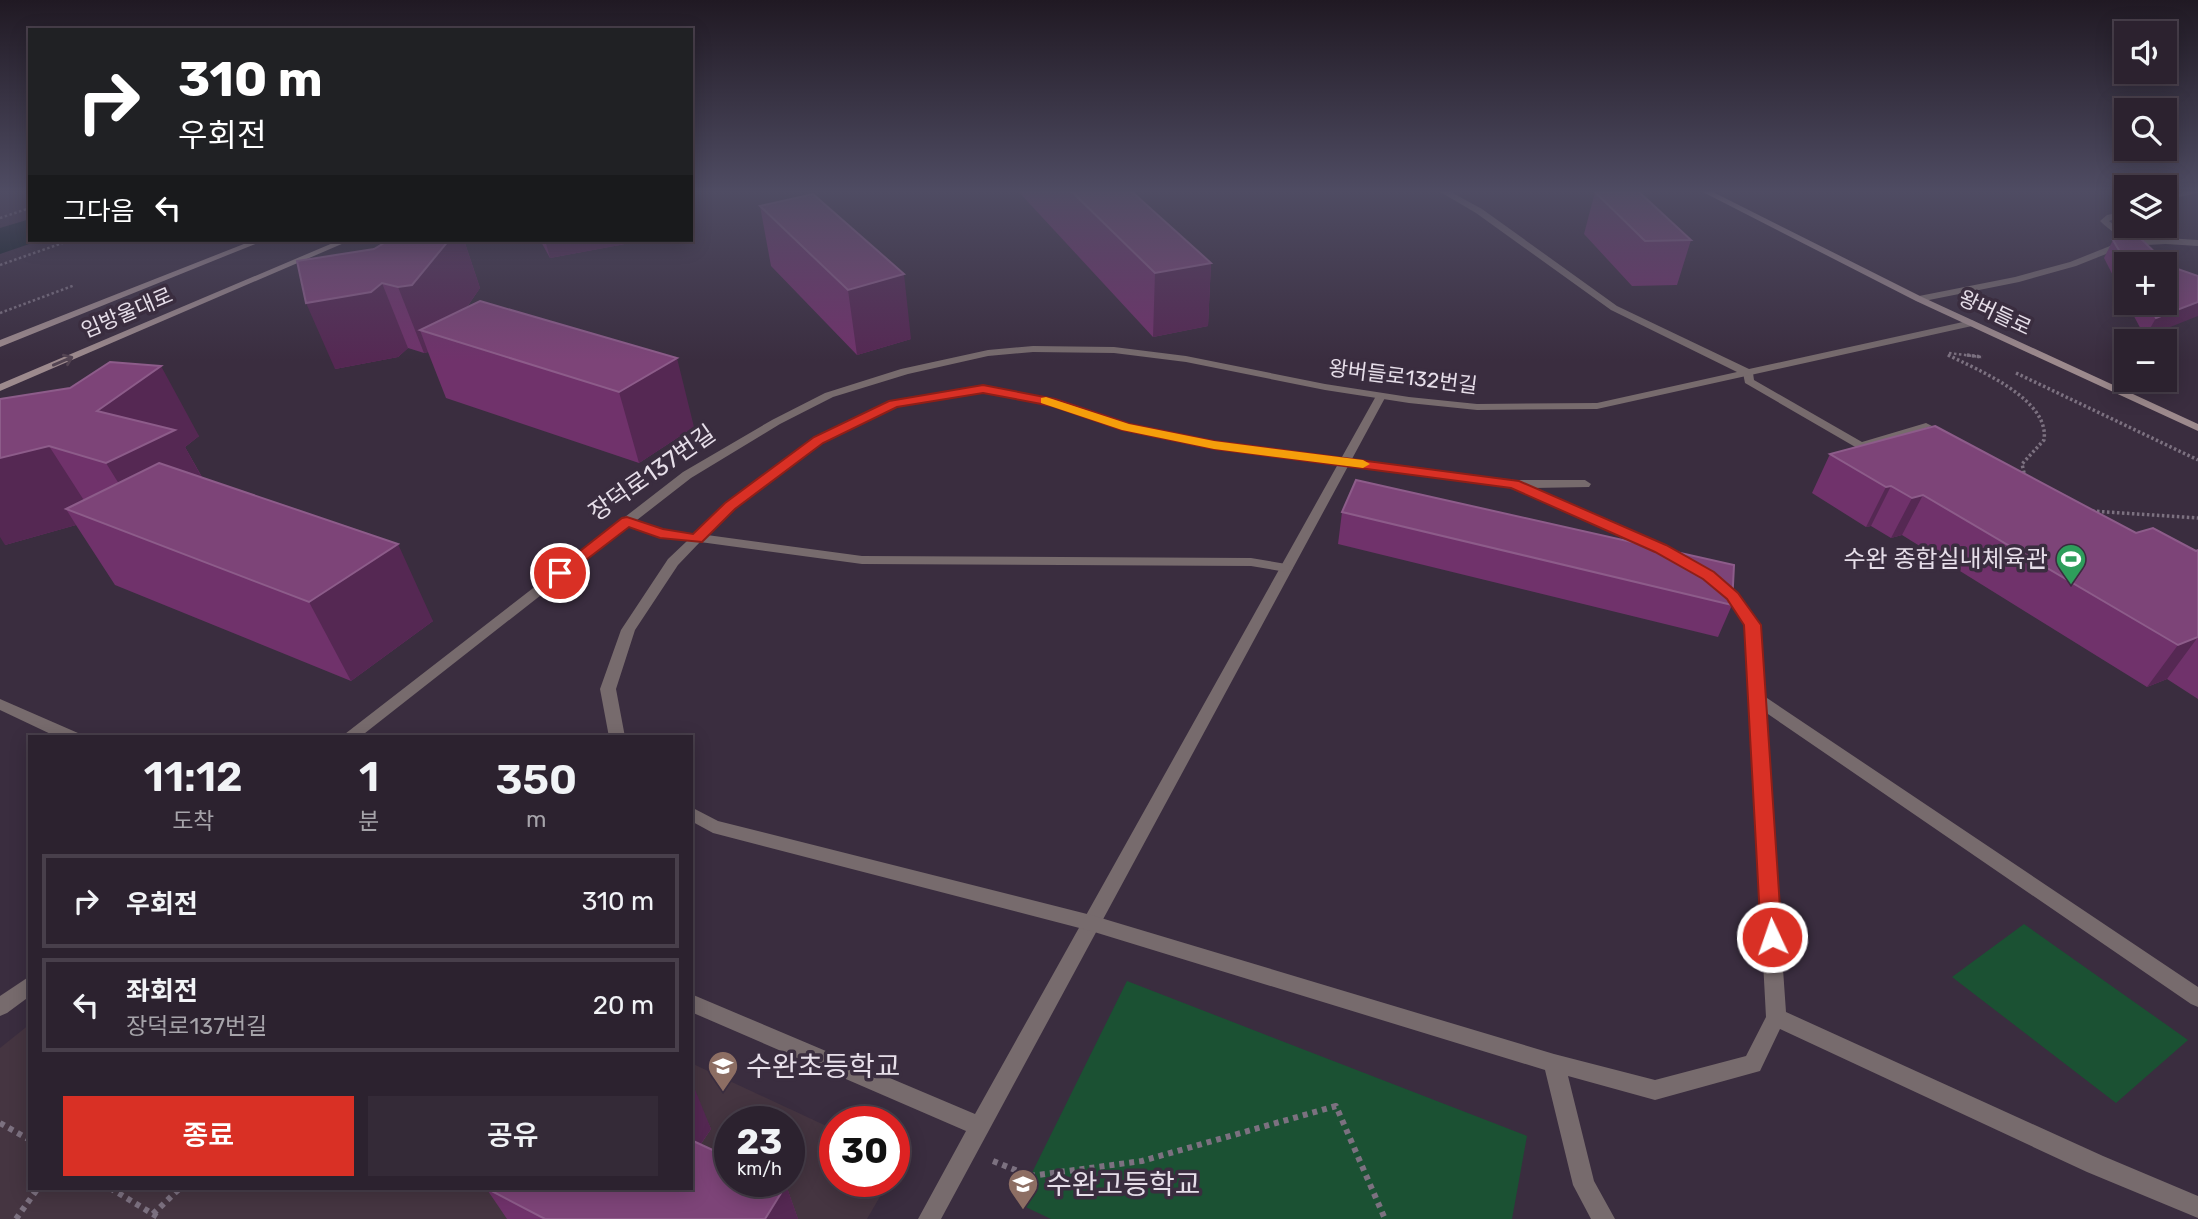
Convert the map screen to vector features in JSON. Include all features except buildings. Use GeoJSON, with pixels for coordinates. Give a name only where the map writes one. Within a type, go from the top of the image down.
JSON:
{"type":"FeatureCollection","features":[{"type":"Feature","properties":{"kind":"main road","name":"임방울대로"},"geometry":{"type":"LineString","coordinates":[[0,344],[244,247]]}},
{"type":"Feature","properties":{"kind":"main road","name":"임방울대로"},"geometry":{"type":"LineString","coordinates":[[0,388],[331,247]]}},
{"type":"Feature","properties":{"kind":"main road","name":"왕버들로"},"geometry":{"type":"LineString","coordinates":[[1816,247],[1919,299],[2198,428]]}},
{"type":"Feature","properties":{"kind":"street"},"geometry":{"type":"LineString","coordinates":[[1529,247],[1614,308],[1748,373],[1749,381],[1861,446],[1926,426]]}},
{"type":"Feature","properties":{"kind":"street"},"geometry":{"type":"LineString","coordinates":[[1919,299],[2016,280],[2073,264],[2115,247]]}},
{"type":"Feature","properties":{"kind":"street","name":"왕버들로132번길"},"geometry":{"type":"LineString","coordinates":[[829,396],[905,370],[988,353],[1033,349],[1114,350],[1381,396],[1477,407],[1597,406],[1972,324]]}},
{"type":"Feature","properties":{"kind":"street"},"geometry":{"type":"LineString","coordinates":[[617,735],[608,689],[628,630],[673,562],[730,506],[819,440],[894,404],[983,389],[1055,402],[1126,428],[1202,443],[1514,484],[1585,484]]}},
{"type":"Feature","properties":{"kind":"street","name":"장덕로137번길"},"geometry":{"type":"LineString","coordinates":[[352,735],[687,475],[776,422],[829,396]]}},
{"type":"Feature","properties":{"kind":"street"},"geometry":{"type":"LineString","coordinates":[[929,1219],[1381,396]]}},
{"type":"Feature","properties":{"kind":"street"},"geometry":{"type":"LineString","coordinates":[[693,814],[713,826],[1091,923],[1554,1063],[1655,1090],[1753,1065],[1776,1017],[1752,625],[1732,596],[1702,572],[1660,548],[1514,484]]}},
{"type":"Feature","properties":{"kind":"street"},"geometry":{"type":"LineString","coordinates":[[627,521],[660,533],[862,560],[1251,562],[1286,568]]}},
{"type":"Feature","properties":{"kind":"street"},"geometry":{"type":"LineString","coordinates":[[1757,699],[2198,998]]}},
{"type":"Feature","properties":{"kind":"street"},"geometry":{"type":"LineString","coordinates":[[0,704],[68,735]]}},
{"type":"Feature","properties":{"kind":"street"},"geometry":{"type":"LineString","coordinates":[[0,1007],[28,986]]}},
{"type":"Feature","properties":{"kind":"street"},"geometry":{"type":"LineString","coordinates":[[693,1004],[979,1126]]}},
{"type":"Feature","properties":{"kind":"street"},"geometry":{"type":"LineString","coordinates":[[1776,1017],[2095,1164],[2198,1207]]}},
{"type":"Feature","properties":{"kind":"street"},"geometry":{"type":"LineString","coordinates":[[1554,1063],[1584,1185],[1604,1219]]}},
{"type":"Feature","properties":{"kind":"path"},"geometry":{"type":"LineString","coordinates":[[0,265],[51,247]]}},
{"type":"Feature","properties":{"kind":"path"},"geometry":{"type":"LineString","coordinates":[[1993,362],[1981,356],[1944,353],[2016,393],[2032,406],[2042,421],[2045,435],[2040,447],[2021,464],[2023,475],[2031,486]]}},
{"type":"Feature","properties":{"kind":"path"},"geometry":{"type":"LineString","coordinates":[[2005,368],[2198,460]]}},
{"type":"Feature","properties":{"kind":"path"},"geometry":{"type":"LineString","coordinates":[[2087,510],[2143,516],[2169,513],[2198,518]]}},
{"type":"Feature","properties":{"kind":"path"},"geometry":{"type":"LineString","coordinates":[[966,1149],[1030,1176],[1142,1161],[1336,1106],[1385,1219]]}},
{"type":"Feature","properties":{"kind":"path"},"geometry":{"type":"LineString","coordinates":[[0,1123],[28,1139]]}},
{"type":"Feature","properties":{"kind":"path"},"geometry":{"type":"LineString","coordinates":[[16,1219],[37,1190]]}},
{"type":"Feature","properties":{"kind":"path"},"geometry":{"type":"LineString","coordinates":[[113,1190],[161,1219]]}},
{"type":"Feature","properties":{"kind":"path"},"geometry":{"type":"LineString","coordinates":[[153,1214],[178,1190]]}},
{"type":"Feature","properties":{"kind":"shaded area"},"geometry":{"type":"Polygon","coordinates":[[[0,247],[21,247],[0,254],[0,247]]]}},
{"type":"Feature","properties":{"kind":"shaded area","name":"수완초등학교"},"geometry":{"type":"Polygon","coordinates":[[[28,1026],[28,1190],[693,1190],[693,1064],[783,1106],[714,1106],[714,1197],[805,1197],[805,1116],[819,1123],[819,1197],[880,1197],[867,1219],[0,1219],[0,1048],[28,1026]]]}},
{"type":"Feature","properties":{"kind":"green space"},"geometry":{"type":"Polygon","coordinates":[[[2024,924],[2188,1040],[2116,1103],[1952,977],[2024,924]]]}},
{"type":"Feature","properties":{"kind":"green space"},"geometry":{"type":"Polygon","coordinates":[[[1127,981],[1527,1136],[1512,1219],[1051,1219],[1017,1203],[1127,981]]]}},
{"type":"Feature","properties":{"kind":"slow traffic"},"geometry":{"type":"LineString","coordinates":[[1046,401],[1126,428],[1214,445],[1363,464]]}},
{"type":"Feature","properties":{"kind":"place","name":"수완 종합실내체육관"},"geometry":{"type":"Point","coordinates":[2071,586]}},
{"type":"Feature","properties":{"kind":"place","name":"수완초등학교"},"geometry":{"type":"Point","coordinates":[723,1093]}},
{"type":"Feature","properties":{"kind":"place","name":"수완고등학교"},"geometry":{"type":"Point","coordinates":[1023,1211]}},
{"type":"Feature","properties":{"kind":"route"},"geometry":{"type":"LineString","coordinates":[[560,573],[627,521],[660,533],[697,539],[730,506],[819,440],[894,404],[983,389],[1055,402],[1126,428],[1214,445],[1514,484],[1660,548],[1709,575],[1732,596],[1752,625],[1772,937]]}}]}
